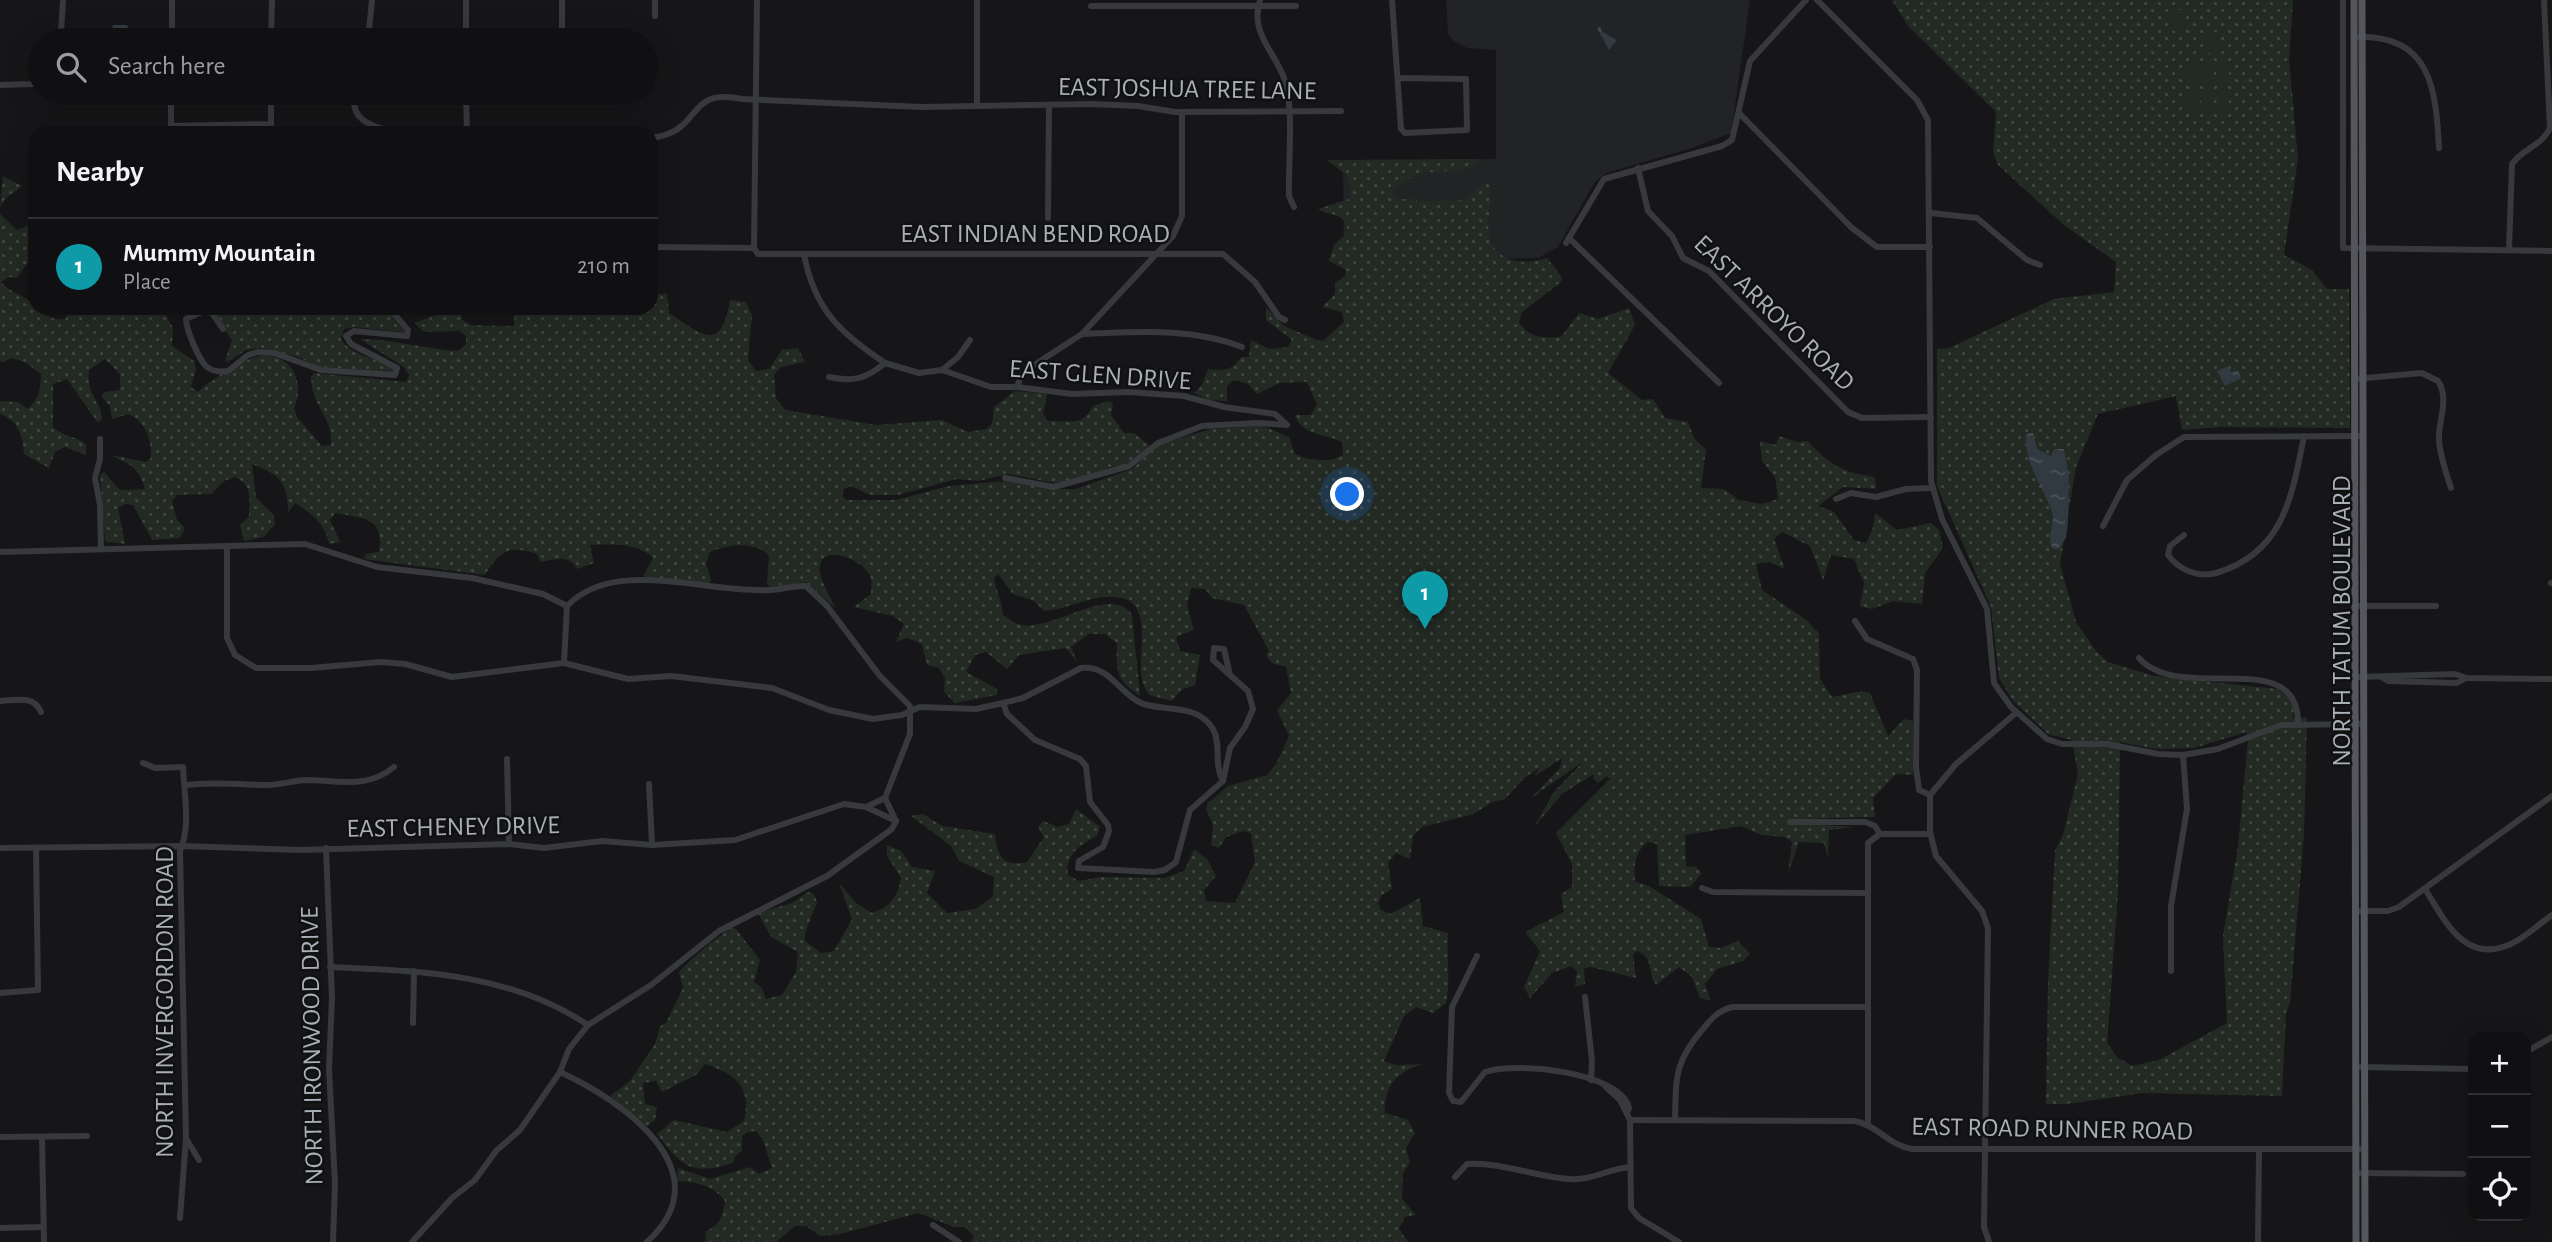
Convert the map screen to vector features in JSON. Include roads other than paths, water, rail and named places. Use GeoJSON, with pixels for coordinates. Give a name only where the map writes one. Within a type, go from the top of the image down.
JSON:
{"type":"FeatureCollection","features":[{"type":"Feature","properties":{"kind":"main road","name":"NORTH TATUM BOULEVARD"},"geometry":{"type":"LineString","coordinates":[[2354,0],[2358,36],[2360,677],[2360,1173],[2356,1242]]}},
{"type":"Feature","properties":{"kind":"main road","name":"NORTH TATUM BOULEVARD"},"geometry":{"type":"LineString","coordinates":[[2358,36],[2362,0]]}},
{"type":"Feature","properties":{"kind":"main road","name":"NORTH TATUM BOULEVARD"},"geometry":{"type":"LineString","coordinates":[[2360,1173],[2365,1242]]}},
{"type":"Feature","properties":{"kind":"street"},"geometry":{"type":"LineString","coordinates":[[61,28],[63,0]]}},
{"type":"Feature","properties":{"kind":"street"},"geometry":{"type":"LineString","coordinates":[[172,0],[172,28]]}},
{"type":"Feature","properties":{"kind":"street"},"geometry":{"type":"LineString","coordinates":[[271,28],[272,0]]}},
{"type":"Feature","properties":{"kind":"street"},"geometry":{"type":"LineString","coordinates":[[369,28],[372,0]]}},
{"type":"Feature","properties":{"kind":"street"},"geometry":{"type":"LineString","coordinates":[[466,0],[466,28]]}},
{"type":"Feature","properties":{"kind":"street"},"geometry":{"type":"LineString","coordinates":[[562,0],[562,28]]}},
{"type":"Feature","properties":{"kind":"street"},"geometry":{"type":"LineString","coordinates":[[655,0],[655,16]]}},
{"type":"Feature","properties":{"kind":"street"},"geometry":{"type":"LineString","coordinates":[[755,250],[757,0]]}},
{"type":"Feature","properties":{"kind":"street"},"geometry":{"type":"LineString","coordinates":[[977,0],[977,106]]}},
{"type":"Feature","properties":{"kind":"street"},"geometry":{"type":"LineString","coordinates":[[1392,0],[1402,131],[1462,133],[1467,130],[1469,94],[1466,79],[1399,78]]}},
{"type":"Feature","properties":{"kind":"street"},"geometry":{"type":"LineString","coordinates":[[1719,383],[1568,241],[1604,179],[1727,145],[1736,132],[1750,61],[1806,0]]}},
{"type":"Feature","properties":{"kind":"street"},"geometry":{"type":"LineString","coordinates":[[1817,0],[1910,93],[1926,114],[1930,139],[1932,488],[1942,519],[1987,609],[1994,683],[2016,713],[2054,742],[2107,744],[2158,754],[2183,755],[2218,749],[2269,727],[2298,723],[2360,724]]}},
{"type":"Feature","properties":{"kind":"street","name":"NORTH TATUM BOULEVARD"},"geometry":{"type":"LineString","coordinates":[[2343,0],[2343,248],[2359,249]]}},
{"type":"Feature","properties":{"kind":"street"},"geometry":{"type":"LineString","coordinates":[[2509,250],[2512,164],[2545,137],[2550,128],[2544,0]]}},
{"type":"Feature","properties":{"kind":"street"},"geometry":{"type":"LineString","coordinates":[[1259,3],[1262,41],[1285,80],[1289,195],[1294,207]]}},
{"type":"Feature","properties":{"kind":"street"},"geometry":{"type":"LineString","coordinates":[[1091,6],[1259,3],[1296,6]]}},
{"type":"Feature","properties":{"kind":"street"},"geometry":{"type":"LineString","coordinates":[[2358,36],[2396,42],[2409,48],[2420,60],[2433,94],[2439,148]]}},
{"type":"Feature","properties":{"kind":"street"},"geometry":{"type":"LineString","coordinates":[[0,85],[28,84]]}},
{"type":"Feature","properties":{"kind":"street","name":"EAST JOSHUA TREE LANE"},"geometry":{"type":"LineString","coordinates":[[658,137],[673,134],[683,127],[701,104],[711,97],[922,107],[1015,108],[1032,105],[1120,104],[1182,112],[1341,111]]}},
{"type":"Feature","properties":{"kind":"street"},"geometry":{"type":"LineString","coordinates":[[171,105],[171,126]]}},
{"type":"Feature","properties":{"kind":"street"},"geometry":{"type":"LineString","coordinates":[[231,126],[271,124],[271,105]]}},
{"type":"Feature","properties":{"kind":"street"},"geometry":{"type":"LineString","coordinates":[[355,105],[358,115],[370,126]]}},
{"type":"Feature","properties":{"kind":"street"},"geometry":{"type":"LineString","coordinates":[[467,105],[467,126]]}},
{"type":"Feature","properties":{"kind":"street"},"geometry":{"type":"LineString","coordinates":[[1048,218],[1049,105]]}},
{"type":"Feature","properties":{"kind":"street"},"geometry":{"type":"LineString","coordinates":[[1017,387],[1021,376],[1031,367],[1082,334],[1173,236],[1182,216],[1182,112]]}},
{"type":"Feature","properties":{"kind":"street"},"geometry":{"type":"LineString","coordinates":[[1740,114],[1852,228],[1877,247],[1930,247]]}},
{"type":"Feature","properties":{"kind":"street","name":"EAST ARROYO ROAD"},"geometry":{"type":"LineString","coordinates":[[1638,169],[1646,207],[1672,236],[1683,258],[1709,271],[1848,412],[1862,418],[1931,417]]}},
{"type":"Feature","properties":{"kind":"street"},"geometry":{"type":"LineString","coordinates":[[1931,213],[1977,218],[2027,260],[2040,265]]}},
{"type":"Feature","properties":{"kind":"street","name":"EAST INDIAN BEND ROAD"},"geometry":{"type":"LineString","coordinates":[[658,247],[804,254],[1216,253],[1229,257],[1255,282],[1279,317],[1285,320]]}},
{"type":"Feature","properties":{"kind":"street"},"geometry":{"type":"LineString","coordinates":[[2359,249],[2552,251]]}},
{"type":"Feature","properties":{"kind":"street","name":"EAST GLEN DRIVE"},"geometry":{"type":"LineString","coordinates":[[804,254],[808,279],[823,307],[847,337],[885,363],[919,373],[942,370],[991,387],[1017,387],[1072,394],[1128,392],[1184,396],[1224,407],[1275,414],[1287,425],[1259,423],[1202,426],[1158,443],[1129,466],[1054,487],[1005,478]]}},
{"type":"Feature","properties":{"kind":"street"},"geometry":{"type":"LineString","coordinates":[[195,315],[186,319],[188,332],[210,370],[228,371],[248,355],[258,352],[274,353],[321,370],[395,375],[397,368],[351,345],[346,337],[354,331],[407,336],[408,330],[395,315]]}},
{"type":"Feature","properties":{"kind":"street"},"geometry":{"type":"LineString","coordinates":[[213,315],[223,329]]}},
{"type":"Feature","properties":{"kind":"street"},"geometry":{"type":"LineString","coordinates":[[1082,334],[1146,332],[1216,336],[1242,347]]}},
{"type":"Feature","properties":{"kind":"street"},"geometry":{"type":"LineString","coordinates":[[942,370],[958,357],[970,340]]}},
{"type":"Feature","properties":{"kind":"street"},"geometry":{"type":"LineString","coordinates":[[829,377],[848,381],[867,377],[885,363]]}},
{"type":"Feature","properties":{"kind":"street"},"geometry":{"type":"LineString","coordinates":[[2359,379],[2422,373],[2434,377],[2441,384],[2444,399],[2439,429],[2440,450],[2451,488]]}},
{"type":"Feature","properties":{"kind":"street"},"geometry":{"type":"LineString","coordinates":[[2184,535],[2170,546],[2168,555],[2182,568],[2201,575],[2232,568],[2263,547],[2274,536],[2287,507],[2304,436]]}},
{"type":"Feature","properties":{"kind":"street"},"geometry":{"type":"LineString","coordinates":[[2103,526],[2127,480],[2156,455],[2184,437],[2359,436]]}},
{"type":"Feature","properties":{"kind":"street"},"geometry":{"type":"LineString","coordinates":[[100,439],[100,459],[95,478],[100,505],[101,548]]}},
{"type":"Feature","properties":{"kind":"street"},"geometry":{"type":"LineString","coordinates":[[1836,499],[1851,493],[1879,497],[1906,489],[1932,488]]}},
{"type":"Feature","properties":{"kind":"street"},"geometry":{"type":"LineString","coordinates":[[0,552],[305,544],[377,567],[472,578],[543,594],[568,606]]}},
{"type":"Feature","properties":{"kind":"street"},"geometry":{"type":"LineString","coordinates":[[227,546],[227,638],[235,655],[252,666],[311,668],[381,662],[405,664],[452,677],[564,663],[628,679],[671,676],[772,688],[858,718],[881,718],[920,707],[976,709],[1023,698],[1081,668],[1098,669],[1139,702],[1180,707],[1212,727],[1216,737],[1218,773],[1223,781]]}},
{"type":"Feature","properties":{"kind":"street"},"geometry":{"type":"LineString","coordinates":[[564,663],[568,606],[580,593],[592,587],[633,580],[768,590],[806,586],[827,606],[880,676],[912,710],[910,734],[885,798],[866,807]]}},
{"type":"Feature","properties":{"kind":"street"},"geometry":{"type":"LineString","coordinates":[[2359,606],[2436,606]]}},
{"type":"Feature","properties":{"kind":"street"},"geometry":{"type":"LineString","coordinates":[[1855,621],[1867,639],[1913,659],[1917,670],[1917,778],[1919,790],[1930,795]]}},
{"type":"Feature","properties":{"kind":"street"},"geometry":{"type":"LineString","coordinates":[[2139,658],[2165,675],[2257,680],[2283,687],[2295,699],[2298,723]]}},
{"type":"Feature","properties":{"kind":"street"},"geometry":{"type":"LineString","coordinates":[[2360,677],[2382,677],[2386,674],[2427,678],[2455,674],[2466,678],[2552,679]]}},
{"type":"Feature","properties":{"kind":"street"},"geometry":{"type":"LineString","coordinates":[[1003,703],[1007,714],[1035,740],[1080,759],[1086,766],[1090,802],[1108,825],[1109,831],[1103,847],[1079,861],[1078,868],[1082,871],[1154,872],[1169,868],[1178,858],[1190,810],[1223,781],[1230,748],[1253,709],[1248,691],[1230,675]]}},
{"type":"Feature","properties":{"kind":"street"},"geometry":{"type":"LineString","coordinates":[[0,701],[30,700],[36,703],[41,712]]}},
{"type":"Feature","properties":{"kind":"street"},"geometry":{"type":"LineString","coordinates":[[1989,1242],[1984,1227],[1988,928],[1982,911],[1936,856],[1930,834],[1930,795],[1955,764],[2016,713]]}},
{"type":"Feature","properties":{"kind":"street"},"geometry":{"type":"LineString","coordinates":[[2171,971],[2171,906],[2187,809],[2183,755]]}},
{"type":"Feature","properties":{"kind":"street"},"geometry":{"type":"LineString","coordinates":[[507,759],[509,844]]}},
{"type":"Feature","properties":{"kind":"street"},"geometry":{"type":"LineString","coordinates":[[144,763],[156,768],[183,767],[186,785],[220,781],[272,785],[308,780],[337,784],[370,780],[394,767]]}},
{"type":"Feature","properties":{"kind":"street"},"geometry":{"type":"LineString","coordinates":[[649,783],[652,845]]}},
{"type":"Feature","properties":{"kind":"street","name":"NORTH INVERGORDON ROAD"},"geometry":{"type":"LineString","coordinates":[[180,1218],[186,1138],[180,851],[183,846],[186,785]]}},
{"type":"Feature","properties":{"kind":"street"},"geometry":{"type":"LineString","coordinates":[[2360,911],[2394,910],[2552,796]]}},
{"type":"Feature","properties":{"kind":"street"},"geometry":{"type":"LineString","coordinates":[[412,1242],[452,1198],[475,1180],[496,1151],[520,1130],[560,1072],[569,1049],[587,1025],[651,985],[719,930],[827,876],[892,829],[896,821],[885,798]]}},
{"type":"Feature","properties":{"kind":"street","name":"EAST CHENEY DRIVE"},"geometry":{"type":"LineString","coordinates":[[0,848],[183,846],[269,850],[448,848],[509,844],[544,848],[602,841],[652,845],[735,840],[844,804],[866,807],[896,821]]}},
{"type":"Feature","properties":{"kind":"street"},"geometry":{"type":"LineString","coordinates":[[1790,822],[1865,822],[1875,826],[1880,834]]}},
{"type":"Feature","properties":{"kind":"street"},"geometry":{"type":"LineString","coordinates":[[1628,1117],[1675,1120],[1853,1121],[1868,1124],[1868,843],[1880,834],[1930,834]]}},
{"type":"Feature","properties":{"kind":"street"},"geometry":{"type":"LineString","coordinates":[[0,993],[36,993],[36,848]]}},
{"type":"Feature","properties":{"kind":"street","name":"NORTH IRONWOOD DRIVE"},"geometry":{"type":"LineString","coordinates":[[326,848],[333,1242]]}},
{"type":"Feature","properties":{"kind":"street"},"geometry":{"type":"LineString","coordinates":[[1702,888],[1713,892],[1868,893]]}},
{"type":"Feature","properties":{"kind":"street"},"geometry":{"type":"LineString","coordinates":[[2425,889],[2456,936],[2477,948],[2506,946],[2552,915]]}},
{"type":"Feature","properties":{"kind":"street"},"geometry":{"type":"LineString","coordinates":[[1477,956],[1452,1007],[1449,1093],[1452,1101],[1461,1102],[1485,1072],[1502,1067],[1524,1067],[1591,1080],[1614,1088],[1626,1099],[1629,1108],[1629,1196],[1634,1213],[1679,1242]]}},
{"type":"Feature","properties":{"kind":"street"},"geometry":{"type":"LineString","coordinates":[[330,967],[459,975],[558,1005],[587,1025]]}},
{"type":"Feature","properties":{"kind":"street"},"geometry":{"type":"LineString","coordinates":[[413,1023],[414,971]]}},
{"type":"Feature","properties":{"kind":"street"},"geometry":{"type":"LineString","coordinates":[[1585,997],[1592,1061],[1591,1080]]}},
{"type":"Feature","properties":{"kind":"street"},"geometry":{"type":"LineString","coordinates":[[1675,1120],[1675,1076],[1679,1062],[1685,1049],[1719,1012],[1733,1007],[1868,1007]]}},
{"type":"Feature","properties":{"kind":"street"},"geometry":{"type":"LineString","coordinates":[[2531,1049],[2552,1037]]}},
{"type":"Feature","properties":{"kind":"street"},"geometry":{"type":"LineString","coordinates":[[2360,1067],[2468,1069]]}},
{"type":"Feature","properties":{"kind":"street"},"geometry":{"type":"LineString","coordinates":[[560,1072],[593,1087],[621,1108],[649,1131],[669,1156],[673,1173],[672,1207],[657,1233],[648,1242]]}},
{"type":"Feature","properties":{"kind":"street","name":"EAST ROAD RUNNER ROAD"},"geometry":{"type":"LineString","coordinates":[[1868,1124],[1888,1140],[1904,1148],[2360,1149]]}},
{"type":"Feature","properties":{"kind":"street"},"geometry":{"type":"LineString","coordinates":[[0,1137],[87,1136]]}},
{"type":"Feature","properties":{"kind":"street"},"geometry":{"type":"LineString","coordinates":[[42,1137],[44,1242]]}},
{"type":"Feature","properties":{"kind":"street"},"geometry":{"type":"LineString","coordinates":[[186,1138],[199,1160]]}},
{"type":"Feature","properties":{"kind":"street"},"geometry":{"type":"LineString","coordinates":[[2258,1242],[2259,1150]]}},
{"type":"Feature","properties":{"kind":"street"},"geometry":{"type":"LineString","coordinates":[[1455,1177],[1467,1164],[1513,1167],[1568,1179],[1629,1167]]}},
{"type":"Feature","properties":{"kind":"street"},"geometry":{"type":"LineString","coordinates":[[2360,1173],[2463,1174]]}},
{"type":"Feature","properties":{"kind":"street"},"geometry":{"type":"LineString","coordinates":[[933,1225],[959,1242]]}},
{"type":"Feature","properties":{"kind":"street"},"geometry":{"type":"LineString","coordinates":[[0,1228],[43,1227]]}},
{"type":"Feature","properties":{"kind":"water"},"geometry":{"type":"Polygon","coordinates":[[[113,25],[127,25],[128,28],[112,28],[113,25]]]}},
{"type":"Feature","properties":{"kind":"water"},"geometry":{"type":"Polygon","coordinates":[[[1600,26],[1602,32],[1617,40],[1609,50],[1597,28],[1600,26]]]}},
{"type":"Feature","properties":{"kind":"water"},"geometry":{"type":"Polygon","coordinates":[[[2228,366],[2231,372],[2238,371],[2241,378],[2225,386],[2217,371],[2228,366]]]}},
{"type":"Feature","properties":{"kind":"water"},"geometry":{"type":"Polygon","coordinates":[[[2033,433],[2037,449],[2051,456],[2054,449],[2064,449],[2069,477],[2068,522],[2066,538],[2058,549],[2053,549],[2050,539],[2052,512],[2028,455],[2026,434],[2033,433]]]}},
{"type":"Feature","properties":{"kind":"place","name":"Mummy Mountain"},"geometry":{"type":"Point","coordinates":[1425,629]}}]}
